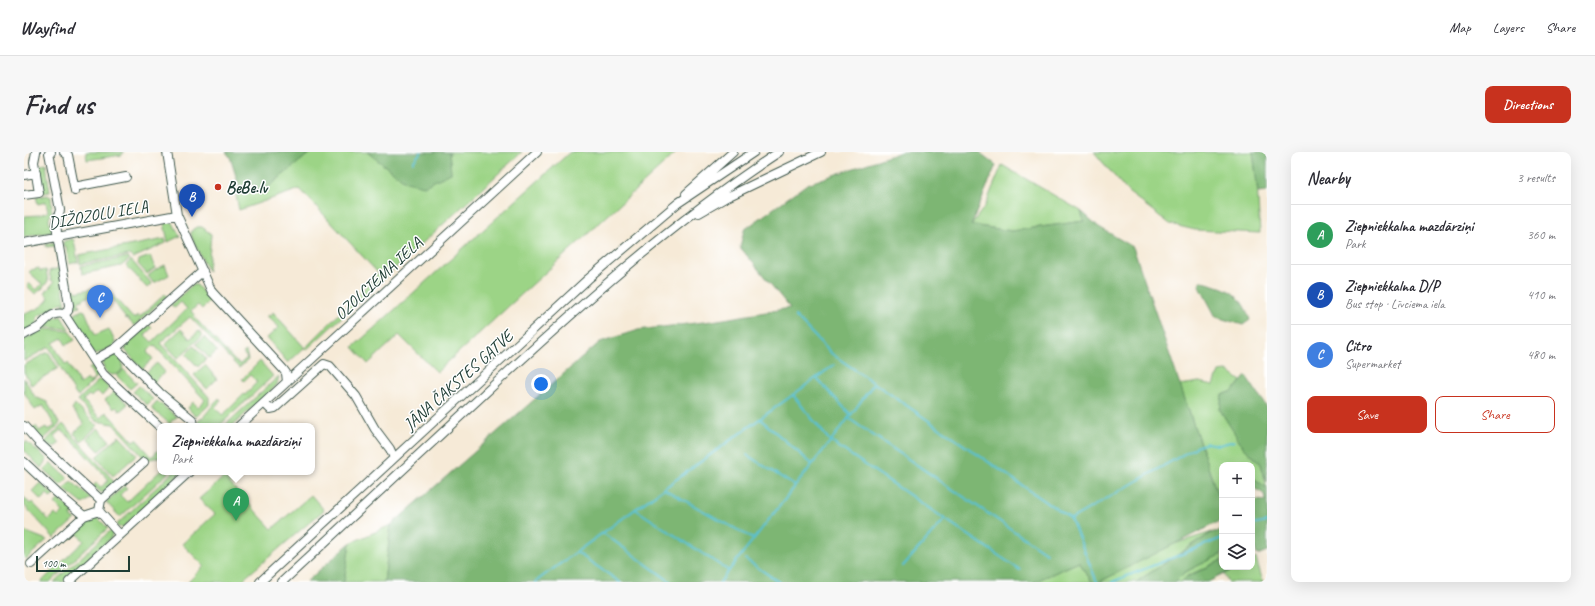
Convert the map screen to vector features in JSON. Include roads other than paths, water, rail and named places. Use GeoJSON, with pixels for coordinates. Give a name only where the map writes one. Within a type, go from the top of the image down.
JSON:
{"type":"FeatureCollection","features":[{"type":"Feature","properties":{"kind":"street"},"geometry":{"type":"LineString","coordinates":[[24,195],[39,193],[34,162],[36,153],[50,152],[60,210],[56,223],[57,236],[69,305],[68,311],[64,314]]}},
{"type":"Feature","properties":{"kind":"street"},"geometry":{"type":"LineString","coordinates":[[64,152],[68,155],[75,189],[126,177]]}},
{"type":"Feature","properties":{"kind":"street"},"geometry":{"type":"LineString","coordinates":[[167,152],[177,215],[212,292],[283,369],[286,373],[287,382]]}},
{"type":"Feature","properties":{"kind":"street","name":"OZOLCIEMA IELA"},"geometry":{"type":"LineString","coordinates":[[242,423],[537,152]]}},
{"type":"Feature","properties":{"kind":"street","name":"JĀŅA ČAKSTES GATVE"},"geometry":{"type":"LineString","coordinates":[[678,204],[685,194],[733,152]]}},
{"type":"Feature","properties":{"kind":"street","name":"JĀŅA ČAKSTES GATVE"},"geometry":{"type":"LineString","coordinates":[[260,582],[588,280],[678,204],[754,152]]}},
{"type":"Feature","properties":{"kind":"street","name":"JĀŅA ČAKSTES GATVE"},"geometry":{"type":"LineString","coordinates":[[282,582],[598,290],[717,194],[779,152]]}},
{"type":"Feature","properties":{"kind":"street","name":"JĀŅA ČAKSTES GATVE"},"geometry":{"type":"LineString","coordinates":[[689,217],[821,152]]}},
{"type":"Feature","properties":{"kind":"street"},"geometry":{"type":"LineString","coordinates":[[24,175],[36,173]]}},
{"type":"Feature","properties":{"kind":"street","name":"DIŽOZOLU IELA"},"geometry":{"type":"LineString","coordinates":[[24,243],[177,215]]}},
{"type":"Feature","properties":{"kind":"street"},"geometry":{"type":"LineString","coordinates":[[94,360],[116,348],[203,271]]}},
{"type":"Feature","properties":{"kind":"street"},"geometry":{"type":"LineString","coordinates":[[24,335],[38,327],[47,318],[60,312],[64,314],[103,374],[157,423]]}},
{"type":"Feature","properties":{"kind":"street"},"geometry":{"type":"LineString","coordinates":[[116,348],[160,393],[193,420],[194,423]]}},
{"type":"Feature","properties":{"kind":"street"},"geometry":{"type":"LineString","coordinates":[[264,403],[270,409],[275,408],[324,364],[330,366],[356,396],[375,429],[390,449],[394,458]]}},
{"type":"Feature","properties":{"kind":"street"},"geometry":{"type":"LineString","coordinates":[[24,426],[40,444],[101,500]]}},
{"type":"Feature","properties":{"kind":"street"},"geometry":{"type":"LineString","coordinates":[[24,462],[84,516]]}},
{"type":"Feature","properties":{"kind":"street"},"geometry":{"type":"LineString","coordinates":[[99,511],[101,500],[144,462]]}},
{"type":"Feature","properties":{"kind":"street"},"geometry":{"type":"LineString","coordinates":[[69,582],[186,475]]}},
{"type":"Feature","properties":{"kind":"street"},"geometry":{"type":"LineString","coordinates":[[31,564],[84,516],[99,511]]}},
{"type":"Feature","properties":{"kind":"street"},"geometry":{"type":"LineString","coordinates":[[99,511],[120,535]]}},
{"type":"Feature","properties":{"kind":"waterway"},"geometry":{"type":"LineString","coordinates":[[413,162],[421,152]]}},
{"type":"Feature","properties":{"kind":"waterway"},"geometry":{"type":"LineString","coordinates":[[720,582],[851,415],[874,383],[832,354],[795,316]]}},
{"type":"Feature","properties":{"kind":"waterway"},"geometry":{"type":"LineString","coordinates":[[535,582],[834,365]]}},
{"type":"Feature","properties":{"kind":"waterway"},"geometry":{"type":"LineString","coordinates":[[816,378],[851,415]]}},
{"type":"Feature","properties":{"kind":"waterway"},"geometry":{"type":"LineString","coordinates":[[874,383],[1071,519],[1097,582]]}},
{"type":"Feature","properties":{"kind":"waterway"},"geometry":{"type":"LineString","coordinates":[[793,395],[830,441],[1020,570]]}},
{"type":"Feature","properties":{"kind":"waterway"},"geometry":{"type":"LineString","coordinates":[[848,418],[1046,553]]}},
{"type":"Feature","properties":{"kind":"waterway"},"geometry":{"type":"LineString","coordinates":[[760,419],[812,464]]}},
{"type":"Feature","properties":{"kind":"waterway"},"geometry":{"type":"LineString","coordinates":[[1071,519],[1198,446],[1207,443],[1219,445],[1234,441]]}},
{"type":"Feature","properties":{"kind":"waterway"},"geometry":{"type":"LineString","coordinates":[[747,455],[795,486]]}},
{"type":"Feature","properties":{"kind":"waterway"},"geometry":{"type":"LineString","coordinates":[[664,489],[754,539]]}},
{"type":"Feature","properties":{"kind":"waterway"},"geometry":{"type":"LineString","coordinates":[[635,509],[729,571]]}},
{"type":"Feature","properties":{"kind":"waterway"},"geometry":{"type":"LineString","coordinates":[[903,566],[945,519]]}},
{"type":"Feature","properties":{"kind":"waterway"},"geometry":{"type":"LineString","coordinates":[[1255,524],[1267,522]]}},
{"type":"Feature","properties":{"kind":"waterway"},"geometry":{"type":"LineString","coordinates":[[603,533],[671,582]]}},
{"type":"Feature","properties":{"kind":"waterway"},"geometry":{"type":"LineString","coordinates":[[1112,582],[1219,539]]}},
{"type":"Feature","properties":{"kind":"waterway"},"geometry":{"type":"LineString","coordinates":[[576,552],[620,582]]}},
{"type":"Feature","properties":{"kind":"waterway"},"geometry":{"type":"LineString","coordinates":[[745,559],[779,582]]}},
{"type":"Feature","properties":{"kind":"place","name":"BeBe.lv"},"geometry":{"type":"Point","coordinates":[218,187]}},
{"type":"Feature","properties":{"kind":"place","name":"Ziepniekkalna D/P"},"geometry":{"type":"Point","coordinates":[192,217]}},
{"type":"Feature","properties":{"kind":"place","name":"Citro"},"geometry":{"type":"Point","coordinates":[100,318]}},
{"type":"Feature","properties":{"kind":"place","name":"Ziepniekkalna mazdārziņi"},"geometry":{"type":"Point","coordinates":[236,521]}}]}
